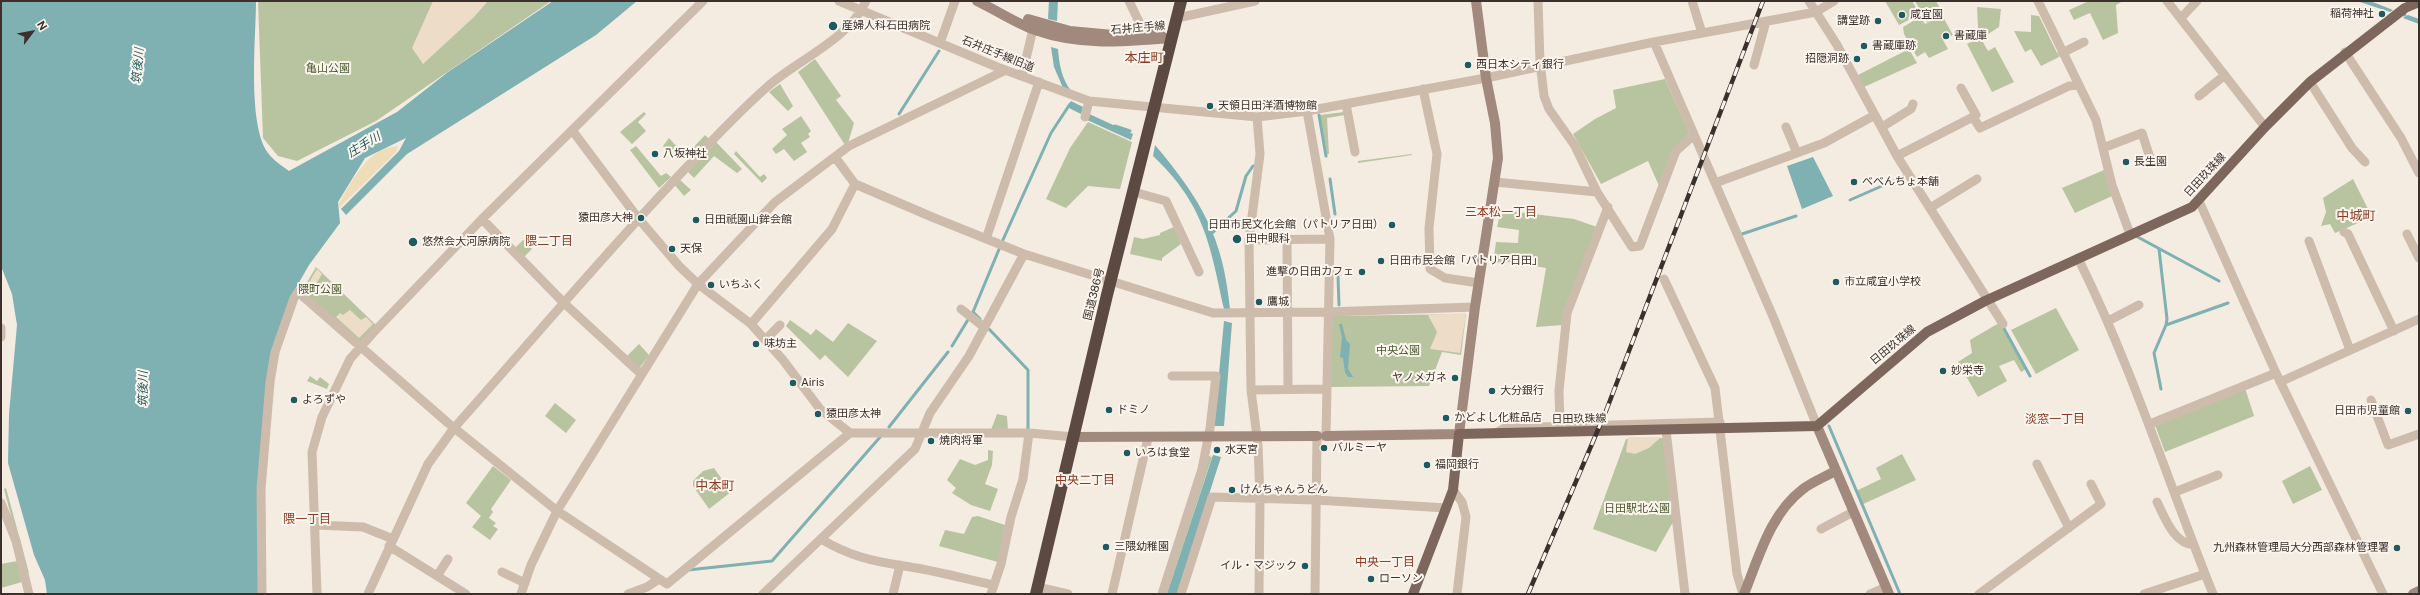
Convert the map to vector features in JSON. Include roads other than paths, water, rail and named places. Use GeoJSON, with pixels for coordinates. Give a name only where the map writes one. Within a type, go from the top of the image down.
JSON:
{"type":"FeatureCollection","features":[{"type":"Feature","properties":{"kind":"highway","name":"国道386号"},"geometry":{"type":"LineString","coordinates":[[1036,591],[1074,437],[1110,281],[1134,192],[1181,1]]}},
{"type":"Feature","properties":{"kind":"main road","name":"日田玖珠線"},"geometry":{"type":"LineString","coordinates":[[1459,434],[1666,430],[1721,425],[1817,426],[1915,340],[1986,301],[2192,207],[2265,127],[2310,82],[2346,52],[2394,16],[2403,4],[2419,2]]}},
{"type":"Feature","properties":{"kind":"main road"},"geometry":{"type":"LineString","coordinates":[[1413,594],[1453,490],[1459,434]]}},
{"type":"Feature","properties":{"kind":"street"},"geometry":{"type":"LineString","coordinates":[[317,594],[312,452],[322,417],[350,359],[482,219],[703,1]]}},
{"type":"Feature","properties":{"kind":"street","name":"石井庄手線旧道"},"geometry":{"type":"LineString","coordinates":[[839,1],[1006,70],[1078,97],[1087,108],[1155,108],[1257,117],[1308,111],[1486,78],[1654,42],[1816,12]]}},
{"type":"Feature","properties":{"kind":"street"},"geometry":{"type":"LineString","coordinates":[[368,594],[428,464],[454,428],[638,218],[696,156],[768,86],[828,44],[862,11],[866,1]]}},
{"type":"Feature","properties":{"kind":"street"},"geometry":{"type":"LineString","coordinates":[[940,43],[955,1]]}},
{"type":"Feature","properties":{"kind":"street","name":"石井庄手線"},"geometry":{"type":"LineString","coordinates":[[977,1],[1032,29],[1070,40],[1113,43],[1172,38]]}},
{"type":"Feature","properties":{"kind":"street","name":"石井庄手線"},"geometry":{"type":"LineString","coordinates":[[990,1],[1036,23],[1070,31],[1113,35],[1144,32],[1172,38]]}},
{"type":"Feature","properties":{"kind":"street"},"geometry":{"type":"LineString","coordinates":[[1129,1],[1144,32]]}},
{"type":"Feature","properties":{"kind":"street"},"geometry":{"type":"LineString","coordinates":[[1177,18],[1255,1]]}},
{"type":"Feature","properties":{"kind":"street"},"geometry":{"type":"LineString","coordinates":[[262,594],[261,489],[270,382],[275,352],[294,298],[298,292],[454,428],[557,511],[666,584],[850,433],[922,432],[1148,438],[1459,434],[1475,307],[1496,182],[1498,158],[1496,123],[1486,78],[1476,1]]}},
{"type":"Feature","properties":{"kind":"street"},"geometry":{"type":"LineString","coordinates":[[1538,1],[1544,96],[1549,109],[1575,146],[1597,192],[1608,207],[1632,247],[1640,246],[1676,151],[1693,136]]}},
{"type":"Feature","properties":{"kind":"street"},"geometry":{"type":"LineString","coordinates":[[1692,1],[1702,33]]}},
{"type":"Feature","properties":{"kind":"street"},"geometry":{"type":"LineString","coordinates":[[1809,1],[1837,45],[1897,156],[1986,301],[2003,324]]}},
{"type":"Feature","properties":{"kind":"street"},"geometry":{"type":"LineString","coordinates":[[1816,12],[1834,1]]}},
{"type":"Feature","properties":{"kind":"street"},"geometry":{"type":"LineString","coordinates":[[2038,1],[2062,53],[2096,120],[2112,185],[2130,234]]}},
{"type":"Feature","properties":{"kind":"street"},"geometry":{"type":"LineString","coordinates":[[2168,1],[2265,127]]}},
{"type":"Feature","properties":{"kind":"street"},"geometry":{"type":"LineString","coordinates":[[2180,18],[2197,1]]}},
{"type":"Feature","properties":{"kind":"street"},"geometry":{"type":"LineString","coordinates":[[1754,64],[1766,21]]}},
{"type":"Feature","properties":{"kind":"street"},"geometry":{"type":"LineString","coordinates":[[1022,76],[1032,29]]}},
{"type":"Feature","properties":{"kind":"street"},"geometry":{"type":"LineString","coordinates":[[1654,42],[1693,136],[1774,320],[1835,471],[1887,590],[1870,594]]}},
{"type":"Feature","properties":{"kind":"street"},"geometry":{"type":"LineString","coordinates":[[2062,53],[2084,42]]}},
{"type":"Feature","properties":{"kind":"street"},"geometry":{"type":"LineString","coordinates":[[2346,52],[2401,138],[2419,173]]}},
{"type":"Feature","properties":{"kind":"street"},"geometry":{"type":"LineString","coordinates":[[521,594],[557,511],[698,284],[775,202],[850,146],[1006,70]]}},
{"type":"Feature","properties":{"kind":"street"},"geometry":{"type":"LineString","coordinates":[[2199,96],[2225,75]]}},
{"type":"Feature","properties":{"kind":"street"},"geometry":{"type":"LineString","coordinates":[[986,239],[1039,82]]}},
{"type":"Feature","properties":{"kind":"street"},"geometry":{"type":"LineString","coordinates":[[2310,82],[2352,148],[2365,162]]}},
{"type":"Feature","properties":{"kind":"street"},"geometry":{"type":"LineString","coordinates":[[1973,117],[1980,128],[2069,86],[2078,85]]}},
{"type":"Feature","properties":{"kind":"street"},"geometry":{"type":"LineString","coordinates":[[1897,156],[1976,115],[1961,88]]}},
{"type":"Feature","properties":{"kind":"street"},"geometry":{"type":"LineString","coordinates":[[1423,89],[1437,154],[1429,228],[1430,269],[1445,278],[1479,283]]}},
{"type":"Feature","properties":{"kind":"street"},"geometry":{"type":"LineString","coordinates":[[1346,104],[1355,152]]}},
{"type":"Feature","properties":{"kind":"street"},"geometry":{"type":"LineString","coordinates":[[1882,127],[1911,110],[1913,104]]}},
{"type":"Feature","properties":{"kind":"street"},"geometry":{"type":"LineString","coordinates":[[1308,111],[1330,238],[1326,389],[1316,500],[1315,594]]}},
{"type":"Feature","properties":{"kind":"street"},"geometry":{"type":"LineString","coordinates":[[1715,183],[1824,143],[1875,115]]}},
{"type":"Feature","properties":{"kind":"street"},"geometry":{"type":"LineString","coordinates":[[1257,117],[1260,154],[1249,240],[1251,390],[1257,436],[1260,499],[1259,594]]}},
{"type":"Feature","properties":{"kind":"street"},"geometry":{"type":"LineString","coordinates":[[1786,127],[1797,153]]}},
{"type":"Feature","properties":{"kind":"street"},"geometry":{"type":"LineString","coordinates":[[572,130],[638,218],[679,266],[698,284],[751,324],[766,339],[820,409],[850,433]]}},
{"type":"Feature","properties":{"kind":"street"},"geometry":{"type":"LineString","coordinates":[[2103,148],[2142,133],[2151,160]]}},
{"type":"Feature","properties":{"kind":"street"},"geometry":{"type":"LineString","coordinates":[[835,157],[855,184],[986,239],[1024,254],[1219,313],[1327,312],[1475,307]]}},
{"type":"Feature","properties":{"kind":"street"},"geometry":{"type":"LineString","coordinates":[[1930,208],[1977,179]]}},
{"type":"Feature","properties":{"kind":"street"},"geometry":{"type":"LineString","coordinates":[[1496,182],[1597,192]]}},
{"type":"Feature","properties":{"kind":"street"},"geometry":{"type":"LineString","coordinates":[[751,324],[832,228],[855,184]]}},
{"type":"Feature","properties":{"kind":"street"},"geometry":{"type":"LineString","coordinates":[[1134,192],[1166,201],[1198,272]]}},
{"type":"Feature","properties":{"kind":"street"},"geometry":{"type":"LineString","coordinates":[[2198,201],[2280,382],[2383,594]]}},
{"type":"Feature","properties":{"kind":"street"},"geometry":{"type":"LineString","coordinates":[[1560,426],[1559,391],[1567,312],[1608,207]]}},
{"type":"Feature","properties":{"kind":"street"},"geometry":{"type":"LineString","coordinates":[[482,219],[564,303],[641,374]]}},
{"type":"Feature","properties":{"kind":"street"},"geometry":{"type":"LineString","coordinates":[[2344,232],[2348,234],[2394,331]]}},
{"type":"Feature","properties":{"kind":"street"},"geometry":{"type":"LineString","coordinates":[[2407,234],[2419,258]]}},
{"type":"Feature","properties":{"kind":"street"},"geometry":{"type":"LineString","coordinates":[[1249,240],[1330,238]]}},
{"type":"Feature","properties":{"kind":"street"},"geometry":{"type":"LineString","coordinates":[[1287,239],[1288,389]]}},
{"type":"Feature","properties":{"kind":"street"},"geometry":{"type":"LineString","coordinates":[[2309,241],[2350,350]]}},
{"type":"Feature","properties":{"kind":"street"},"geometry":{"type":"LineString","coordinates":[[763,594],[915,449],[930,413],[985,328],[1024,254]]}},
{"type":"Feature","properties":{"kind":"street"},"geometry":{"type":"LineString","coordinates":[[2078,258],[2108,321],[2150,424],[2213,594]]}},
{"type":"Feature","properties":{"kind":"street"},"geometry":{"type":"LineString","coordinates":[[1664,279],[1715,388],[1721,425],[1737,574],[1744,594]]}},
{"type":"Feature","properties":{"kind":"street"},"geometry":{"type":"LineString","coordinates":[[2108,321],[2138,305]]}},
{"type":"Feature","properties":{"kind":"street"},"geometry":{"type":"LineString","coordinates":[[967,314],[985,328]]}},
{"type":"Feature","properties":{"kind":"street"},"geometry":{"type":"LineString","coordinates":[[2280,382],[2419,320]]}},
{"type":"Feature","properties":{"kind":"street"},"geometry":{"type":"LineString","coordinates":[[766,339],[780,325]]}},
{"type":"Feature","properties":{"kind":"street"},"geometry":{"type":"LineString","coordinates":[[1,328],[1,338]]}},
{"type":"Feature","properties":{"kind":"street"},"geometry":{"type":"LineString","coordinates":[[2150,424],[2276,373]]}},
{"type":"Feature","properties":{"kind":"street"},"geometry":{"type":"LineString","coordinates":[[1162,594],[1202,469],[1216,376],[1172,376]]}},
{"type":"Feature","properties":{"kind":"street"},"geometry":{"type":"LineString","coordinates":[[1251,390],[1326,389]]}},
{"type":"Feature","properties":{"kind":"street"},"geometry":{"type":"LineString","coordinates":[[2371,400],[2388,445],[2419,434]]}},
{"type":"Feature","properties":{"kind":"street"},"geometry":{"type":"LineString","coordinates":[[1496,433],[1505,428],[1560,426],[1721,425]]}},
{"type":"Feature","properties":{"kind":"street"},"geometry":{"type":"LineString","coordinates":[[1666,430],[1685,594]]}},
{"type":"Feature","properties":{"kind":"street"},"geometry":{"type":"LineString","coordinates":[[821,539],[841,551],[884,564],[900,565],[992,590],[1023,478],[1029,434]]}},
{"type":"Feature","properties":{"kind":"street"},"geometry":{"type":"LineString","coordinates":[[1112,594],[1148,438]]}},
{"type":"Feature","properties":{"kind":"street"},"geometry":{"type":"LineString","coordinates":[[2037,464],[2069,528]]}},
{"type":"Feature","properties":{"kind":"street"},"geometry":{"type":"LineString","coordinates":[[1744,594],[1774,521],[1785,507],[1804,488],[1835,471]]}},
{"type":"Feature","properties":{"kind":"street"},"geometry":{"type":"LineString","coordinates":[[2175,492],[2218,475]]}},
{"type":"Feature","properties":{"kind":"street"},"geometry":{"type":"LineString","coordinates":[[1979,594],[2101,504],[2091,484]]}},
{"type":"Feature","properties":{"kind":"street"},"geometry":{"type":"LineString","coordinates":[[1453,490],[1462,502],[1466,517],[1457,594]]}},
{"type":"Feature","properties":{"kind":"street"},"geometry":{"type":"LineString","coordinates":[[1181,594],[1212,497],[1316,500],[1446,508]]}},
{"type":"Feature","properties":{"kind":"street"},"geometry":{"type":"LineString","coordinates":[[2157,502],[2175,533],[2186,544],[2194,545]]}},
{"type":"Feature","properties":{"kind":"street"},"geometry":{"type":"LineString","coordinates":[[2,508],[16,541],[28,594]]}},
{"type":"Feature","properties":{"kind":"street"},"geometry":{"type":"LineString","coordinates":[[1821,529],[1853,512]]}},
{"type":"Feature","properties":{"kind":"street"},"geometry":{"type":"LineString","coordinates":[[315,525],[363,527],[391,543],[437,576],[466,594]]}},
{"type":"Feature","properties":{"kind":"street"},"geometry":{"type":"LineString","coordinates":[[437,576],[448,558]]}},
{"type":"Feature","properties":{"kind":"street"},"geometry":{"type":"LineString","coordinates":[[893,594],[900,565]]}},
{"type":"Feature","properties":{"kind":"street"},"geometry":{"type":"LineString","coordinates":[[502,572],[525,583]]}},
{"type":"Feature","properties":{"kind":"street"},"geometry":{"type":"LineString","coordinates":[[2144,594],[2205,574]]}},
{"type":"Feature","properties":{"kind":"street"},"geometry":{"type":"LineString","coordinates":[[628,594],[649,591],[659,579]]}},
{"type":"Feature","properties":{"kind":"street"},"geometry":{"type":"LineString","coordinates":[[1036,591],[1068,594]]}},
{"type":"Feature","properties":{"kind":"street"},"geometry":{"type":"LineString","coordinates":[[2413,594],[2419,591]]}},
{"type":"Feature","properties":{"kind":"water"},"geometry":{"type":"Polygon","coordinates":[[[1,1],[256,1],[254,80],[257,122],[261,140],[268,153],[289,171],[397,112],[448,72],[553,1],[637,1],[596,35],[407,154],[346,215],[341,209],[399,151],[406,138],[365,158],[338,202],[340,223],[309,265],[293,293],[274,348],[258,594],[47,594],[45,580],[34,555],[8,463],[9,414],[17,325],[12,294],[1,266],[1,1]]]}},
{"type":"Feature","properties":{"kind":"water"},"geometry":{"type":"Polygon","coordinates":[[[1049,1],[1058,1],[1057,21],[1048,19],[1049,1]]]}},
{"type":"Feature","properties":{"kind":"water"},"geometry":{"type":"Polygon","coordinates":[[[2357,1],[2370,1],[2393,10],[2390,12],[2357,1]]]}},
{"type":"Feature","properties":{"kind":"water"},"geometry":{"type":"Polygon","coordinates":[[[2408,15],[2419,19],[2419,24],[2403,18],[2408,15]]]}},
{"type":"Feature","properties":{"kind":"water"},"geometry":{"type":"Polygon","coordinates":[[[1051,47],[1058,49],[1059,60],[1065,81],[1071,91],[1063,88],[1054,67],[1051,47]]]}},
{"type":"Feature","properties":{"kind":"water"},"geometry":{"type":"Polygon","coordinates":[[[1071,101],[1083,107],[1081,114],[1067,107],[1071,101]]]}},
{"type":"Feature","properties":{"kind":"water"},"geometry":{"type":"Polygon","coordinates":[[[1087,113],[1133,134],[1131,140],[1085,119],[1087,113]]]}},
{"type":"Feature","properties":{"kind":"water"},"geometry":{"type":"Polygon","coordinates":[[[1155,145],[1185,184],[1207,220],[1222,260],[1227,283],[1230,309],[1224,309],[1209,245],[1194,208],[1184,191],[1153,156],[1155,145]]]}},
{"type":"Feature","properties":{"kind":"water"},"geometry":{"type":"Polygon","coordinates":[[[1813,157],[1833,196],[1802,209],[1787,166],[1813,157]]]}},
{"type":"Feature","properties":{"kind":"water"},"geometry":{"type":"Polygon","coordinates":[[[1224,321],[1232,323],[1224,426],[1214,426],[1224,321]]]}},
{"type":"Feature","properties":{"kind":"water"},"geometry":{"type":"Polygon","coordinates":[[[1339,324],[1342,324],[1346,340],[1350,344],[1348,369],[1353,377],[1348,377],[1345,372],[1343,358],[1340,357],[1342,337],[1339,324]]]}},
{"type":"Feature","properties":{"kind":"water"},"geometry":{"type":"Polygon","coordinates":[[[1213,455],[1221,457],[1177,594],[1167,594],[1213,455]]]}},
{"type":"Feature","properties":{"kind":"waterway"},"geometry":{"type":"LineString","coordinates":[[899,114],[939,51]]}},
{"type":"Feature","properties":{"kind":"waterway"},"geometry":{"type":"LineString","coordinates":[[1002,242],[1051,133],[1070,104]]}},
{"type":"Feature","properties":{"kind":"waterway"},"geometry":{"type":"LineString","coordinates":[[1319,115],[1326,156]]}},
{"type":"Feature","properties":{"kind":"waterway"},"geometry":{"type":"LineString","coordinates":[[1115,126],[1130,131]]}},
{"type":"Feature","properties":{"kind":"waterway"},"geometry":{"type":"LineString","coordinates":[[1210,235],[1236,211],[1246,176],[1253,166]]}},
{"type":"Feature","properties":{"kind":"waterway"},"geometry":{"type":"LineString","coordinates":[[1850,200],[1907,175]]}},
{"type":"Feature","properties":{"kind":"waterway"},"geometry":{"type":"LineString","coordinates":[[1330,179],[1335,214]]}},
{"type":"Feature","properties":{"kind":"waterway"},"geometry":{"type":"LineString","coordinates":[[1739,235],[1796,216]]}},
{"type":"Feature","properties":{"kind":"waterway"},"geometry":{"type":"LineString","coordinates":[[2134,235],[2219,281]]}},
{"type":"Feature","properties":{"kind":"waterway"},"geometry":{"type":"LineString","coordinates":[[980,319],[973,312],[1000,247]]}},
{"type":"Feature","properties":{"kind":"waterway"},"geometry":{"type":"LineString","coordinates":[[2159,249],[2167,319],[2166,325]]}},
{"type":"Feature","properties":{"kind":"waterway"},"geometry":{"type":"LineString","coordinates":[[1338,276],[1339,305]]}},
{"type":"Feature","properties":{"kind":"waterway"},"geometry":{"type":"LineString","coordinates":[[2161,389],[2154,353],[2166,325],[2228,303]]}},
{"type":"Feature","properties":{"kind":"waterway"},"geometry":{"type":"LineString","coordinates":[[952,346],[969,318]]}},
{"type":"Feature","properties":{"kind":"waterway"},"geometry":{"type":"LineString","coordinates":[[2002,325],[2030,376]]}},
{"type":"Feature","properties":{"kind":"waterway"},"geometry":{"type":"LineString","coordinates":[[989,329],[1028,370],[1028,429]]}},
{"type":"Feature","properties":{"kind":"waterway"},"geometry":{"type":"LineString","coordinates":[[889,427],[948,352]]}},
{"type":"Feature","properties":{"kind":"waterway"},"geometry":{"type":"LineString","coordinates":[[1829,426],[1900,594]]}},
{"type":"Feature","properties":{"kind":"waterway"},"geometry":{"type":"LineString","coordinates":[[688,570],[772,561],[881,436]]}},
{"type":"Feature","properties":{"kind":"railway"},"geometry":{"type":"LineString","coordinates":[[1528,594],[1606,411],[1763,1]]}},
{"type":"Feature","properties":{"kind":"place","name":"稲荷神社"},"geometry":{"type":"Point","coordinates":[2382,14]}},
{"type":"Feature","properties":{"kind":"place","name":"咸宜園"},"geometry":{"type":"Point","coordinates":[1902,15]}},
{"type":"Feature","properties":{"kind":"place","name":"講堂跡"},"geometry":{"type":"Point","coordinates":[1878,21]}},
{"type":"Feature","properties":{"kind":"place","name":"産婦人科石田病院"},"geometry":{"type":"Point","coordinates":[833,26]}},
{"type":"Feature","properties":{"kind":"place","name":"書蔵庫"},"geometry":{"type":"Point","coordinates":[1946,36]}},
{"type":"Feature","properties":{"kind":"place","name":"書蔵庫跡"},"geometry":{"type":"Point","coordinates":[1864,46]}},
{"type":"Feature","properties":{"kind":"place","name":"招隠洞跡"},"geometry":{"type":"Point","coordinates":[1857,59]}},
{"type":"Feature","properties":{"kind":"place","name":"西日本シティ銀行"},"geometry":{"type":"Point","coordinates":[1468,65]}},
{"type":"Feature","properties":{"kind":"place","name":"天領日田洋酒博物館"},"geometry":{"type":"Point","coordinates":[1210,106]}},
{"type":"Feature","properties":{"kind":"place","name":"八坂神社"},"geometry":{"type":"Point","coordinates":[655,154]}},
{"type":"Feature","properties":{"kind":"place","name":"長生園"},"geometry":{"type":"Point","coordinates":[2126,162]}},
{"type":"Feature","properties":{"kind":"place","name":"べべんちょ本舗"},"geometry":{"type":"Point","coordinates":[1854,182]}},
{"type":"Feature","properties":{"kind":"place","name":"猿田彦大神"},"geometry":{"type":"Point","coordinates":[641,218]}},
{"type":"Feature","properties":{"kind":"place","name":"日田祇園山鉾会館"},"geometry":{"type":"Point","coordinates":[696,220]}},
{"type":"Feature","properties":{"kind":"place","name":"日田市民文化会館（パトリア日田）"},"geometry":{"type":"Point","coordinates":[1392,225]}},
{"type":"Feature","properties":{"kind":"place","name":"田中眼科"},"geometry":{"type":"Point","coordinates":[1237,239]}},
{"type":"Feature","properties":{"kind":"place","name":"悠然会大河原病院"},"geometry":{"type":"Point","coordinates":[413,242]}},
{"type":"Feature","properties":{"kind":"place","name":"天保"},"geometry":{"type":"Point","coordinates":[672,249]}},
{"type":"Feature","properties":{"kind":"place","name":"日田市民会館「パトリア日田」"},"geometry":{"type":"Point","coordinates":[1381,261]}},
{"type":"Feature","properties":{"kind":"place","name":"進撃の日田カフェ"},"geometry":{"type":"Point","coordinates":[1362,272]}},
{"type":"Feature","properties":{"kind":"place","name":"市立咸宜小学校"},"geometry":{"type":"Point","coordinates":[1836,282]}},
{"type":"Feature","properties":{"kind":"place","name":"いちふく"},"geometry":{"type":"Point","coordinates":[711,285]}},
{"type":"Feature","properties":{"kind":"place","name":"鷹城"},"geometry":{"type":"Point","coordinates":[1259,302]}},
{"type":"Feature","properties":{"kind":"place","name":"味坊主"},"geometry":{"type":"Point","coordinates":[756,344]}},
{"type":"Feature","properties":{"kind":"place","name":"妙栄寺"},"geometry":{"type":"Point","coordinates":[1943,371]}},
{"type":"Feature","properties":{"kind":"place","name":"ヤノメガネ"},"geometry":{"type":"Point","coordinates":[1455,378]}},
{"type":"Feature","properties":{"kind":"place","name":"Airis"},"geometry":{"type":"Point","coordinates":[793,383]}},
{"type":"Feature","properties":{"kind":"place","name":"大分銀行"},"geometry":{"type":"Point","coordinates":[1492,391]}},
{"type":"Feature","properties":{"kind":"place","name":"よろずや"},"geometry":{"type":"Point","coordinates":[294,400]}},
{"type":"Feature","properties":{"kind":"place","name":"ドミノ"},"geometry":{"type":"Point","coordinates":[1109,410]}},
{"type":"Feature","properties":{"kind":"place","name":"日田市児童館"},"geometry":{"type":"Point","coordinates":[2408,411]}},
{"type":"Feature","properties":{"kind":"place","name":"猿田彦太神"},"geometry":{"type":"Point","coordinates":[818,414]}},
{"type":"Feature","properties":{"kind":"place","name":"かどよし化粧品店"},"geometry":{"type":"Point","coordinates":[1446,418]}},
{"type":"Feature","properties":{"kind":"place","name":"焼肉将軍"},"geometry":{"type":"Point","coordinates":[931,441]}},
{"type":"Feature","properties":{"kind":"place","name":"バルミーヤ"},"geometry":{"type":"Point","coordinates":[1324,448]}},
{"type":"Feature","properties":{"kind":"place","name":"水天宮"},"geometry":{"type":"Point","coordinates":[1217,450]}},
{"type":"Feature","properties":{"kind":"place","name":"いろは食堂"},"geometry":{"type":"Point","coordinates":[1127,453]}},
{"type":"Feature","properties":{"kind":"place","name":"福岡銀行"},"geometry":{"type":"Point","coordinates":[1427,465]}},
{"type":"Feature","properties":{"kind":"place","name":"けんちゃんうどん"},"geometry":{"type":"Point","coordinates":[1232,490]}},
{"type":"Feature","properties":{"kind":"place","name":"三隈幼稚園"},"geometry":{"type":"Point","coordinates":[1106,547]}},
{"type":"Feature","properties":{"kind":"place","name":"九州森林管理局大分西部森林管理署"},"geometry":{"type":"Point","coordinates":[2397,548]}},
{"type":"Feature","properties":{"kind":"place","name":"イル・マジック"},"geometry":{"type":"Point","coordinates":[1305,566]}},
{"type":"Feature","properties":{"kind":"place","name":"ローソン"},"geometry":{"type":"Point","coordinates":[1371,579]}},
{"type":"Feature","properties":{"kind":"district","name":"本庄町"},"geometry":{"type":"Point","coordinates":[1144,58]}},
{"type":"Feature","properties":{"kind":"district","name":"三本松一丁目"},"geometry":{"type":"Point","coordinates":[1501,212]}},
{"type":"Feature","properties":{"kind":"district","name":"中城町"},"geometry":{"type":"Point","coordinates":[2356,216]}},
{"type":"Feature","properties":{"kind":"district","name":"隈二丁目"},"geometry":{"type":"Point","coordinates":[549,241]}},
{"type":"Feature","properties":{"kind":"district","name":"淡窓一丁目"},"geometry":{"type":"Point","coordinates":[2055,419]}},
{"type":"Feature","properties":{"kind":"district","name":"中央二丁目"},"geometry":{"type":"Point","coordinates":[1085,480]}},
{"type":"Feature","properties":{"kind":"district","name":"中本町"},"geometry":{"type":"Point","coordinates":[715,486]}},
{"type":"Feature","properties":{"kind":"district","name":"隈一丁目"},"geometry":{"type":"Point","coordinates":[307,519]}},
{"type":"Feature","properties":{"kind":"district","name":"中央一丁目"},"geometry":{"type":"Point","coordinates":[1385,562]}},
{"type":"Feature","properties":{"kind":"water label","name":"筑後川"},"geometry":{"type":"Point","coordinates":[138,66]}},
{"type":"Feature","properties":{"kind":"water label","name":"庄手川"},"geometry":{"type":"Point","coordinates":[364,145]}},
{"type":"Feature","properties":{"kind":"water label","name":"筑後川"},"geometry":{"type":"Point","coordinates":[143,389]}},
{"type":"Feature","properties":{"kind":"park label","name":"亀山公園"},"geometry":{"type":"Point","coordinates":[328,69]}},
{"type":"Feature","properties":{"kind":"park label","name":"隈町公園"},"geometry":{"type":"Point","coordinates":[320,290]}},
{"type":"Feature","properties":{"kind":"park label","name":"中央公園"},"geometry":{"type":"Point","coordinates":[1398,351]}},
{"type":"Feature","properties":{"kind":"park label","name":"日田駅北公園"},"geometry":{"type":"Point","coordinates":[1637,509]}}]}
